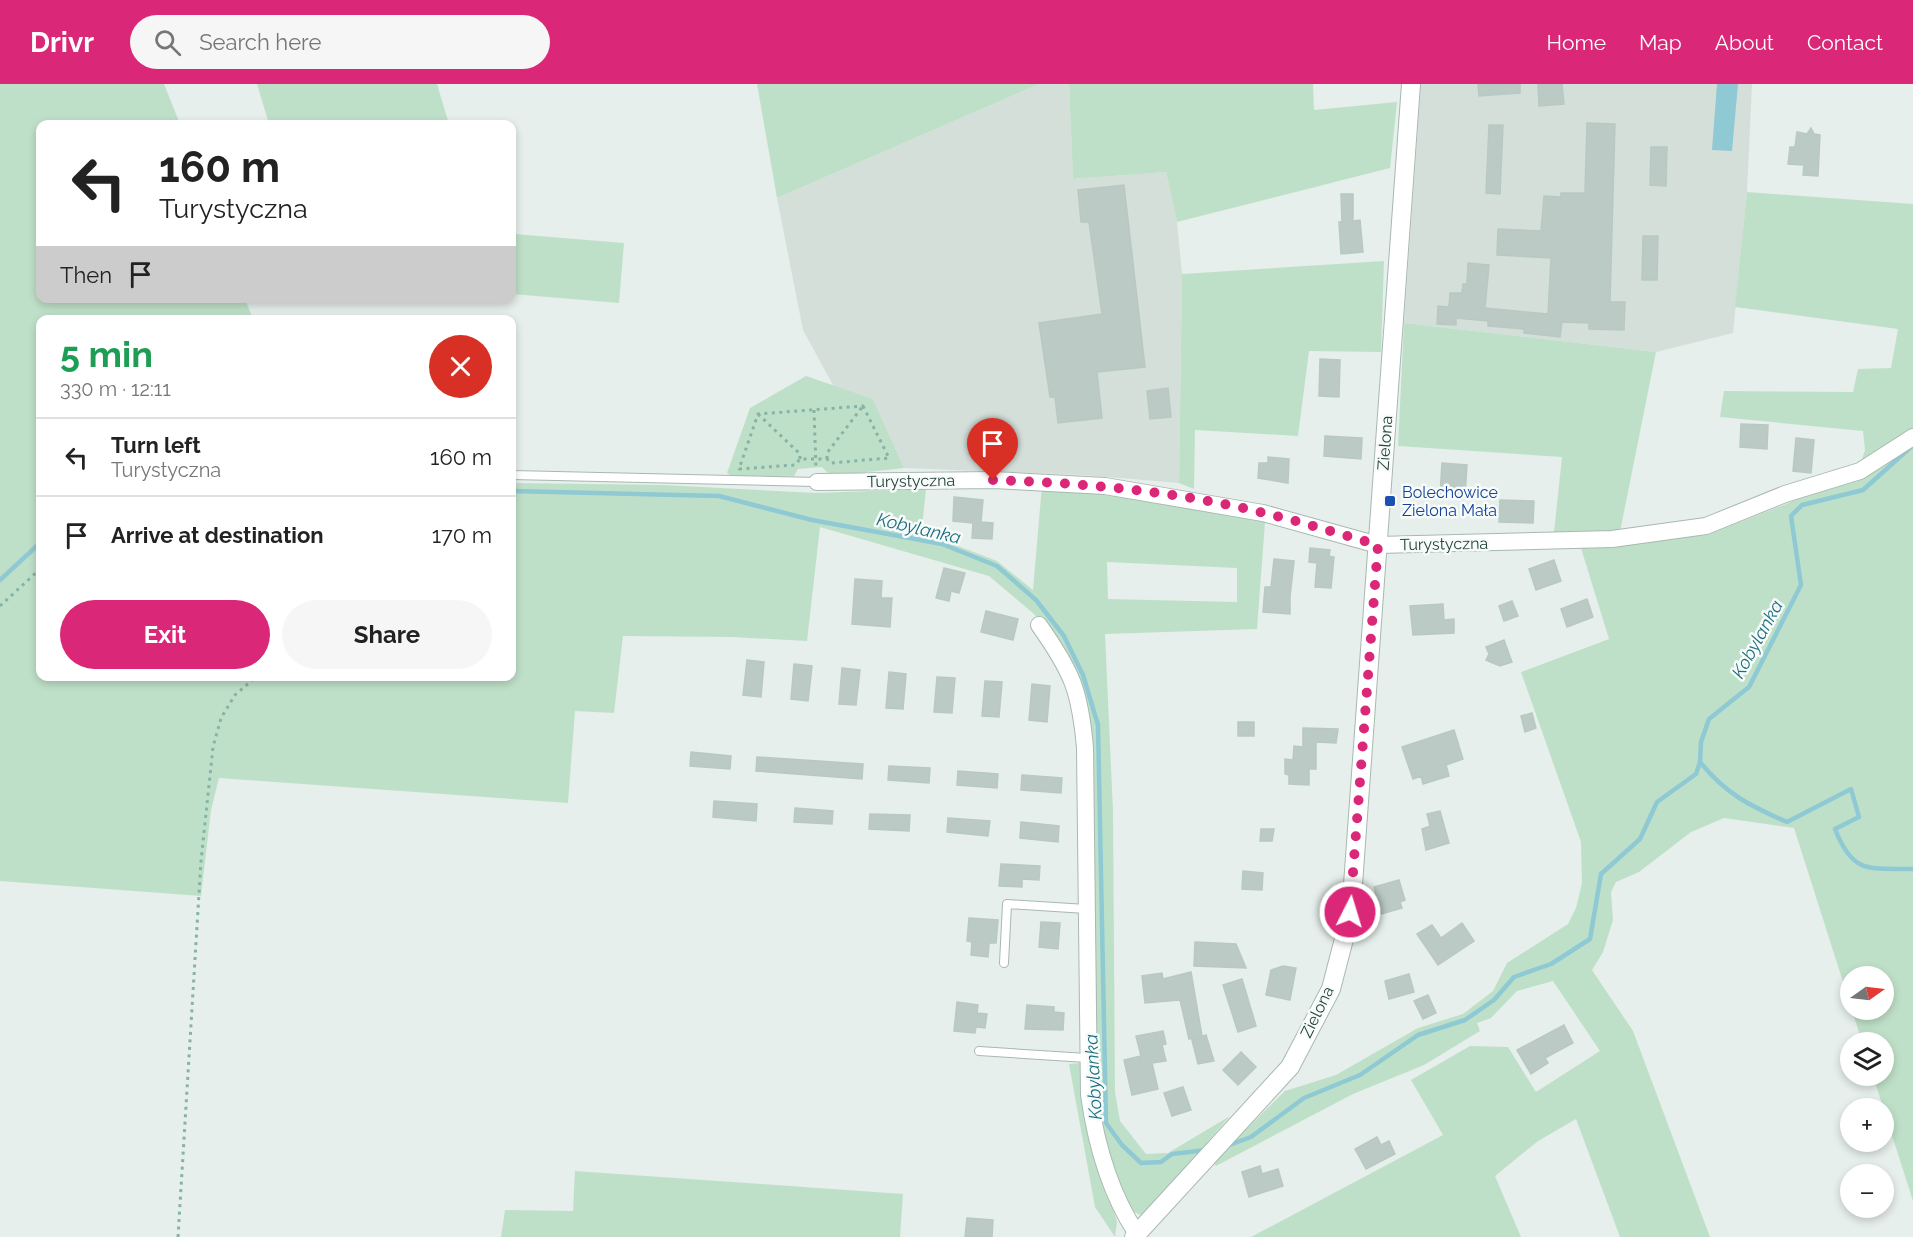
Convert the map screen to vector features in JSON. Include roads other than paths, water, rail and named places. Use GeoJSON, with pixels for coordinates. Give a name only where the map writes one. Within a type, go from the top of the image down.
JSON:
{"type":"FeatureCollection","features":[{"type":"Feature","properties":{"kind":"street","name":"Zielona"},"geometry":{"type":"LineString","coordinates":[[1039,625],[1065,661],[1075,686],[1082,715],[1087,1058],[1093,1122],[1119,1207],[1135,1236],[1290,1067],[1330,989],[1348,923],[1411,84]]}},
{"type":"Feature","properties":{"kind":"street","name":"Turystyczna"},"geometry":{"type":"LineString","coordinates":[[817,482],[993,480],[1106,486],[1263,513],[1378,545],[1612,539],[1706,526],[1785,494],[1860,471],[1913,437]]}},
{"type":"Feature","properties":{"kind":"lane"},"geometry":{"type":"LineString","coordinates":[[516,475],[817,482]]}},
{"type":"Feature","properties":{"kind":"lane"},"geometry":{"type":"LineString","coordinates":[[1004,963],[1007,903],[1086,909]]}},
{"type":"Feature","properties":{"kind":"lane"},"geometry":{"type":"LineString","coordinates":[[979,1051],[1087,1058]]}},
{"type":"Feature","properties":{"kind":"water"},"geometry":{"type":"Polygon","coordinates":[[[1717,84],[1738,84],[1732,151],[1712,150],[1717,84]]]}},
{"type":"Feature","properties":{"kind":"waterway","name":"Kobylanka"},"geometry":{"type":"LineString","coordinates":[[1224,1147],[1251,1137],[1304,1098],[1360,1075],[1418,1035],[1465,1020],[1494,1000],[1514,977],[1551,964],[1590,939],[1601,874],[1640,839],[1657,802],[1696,774],[1700,762],[1701,742],[1709,719],[1749,687],[1801,585],[1791,516],[1802,505],[1863,490],[1911,447]]}},
{"type":"Feature","properties":{"kind":"waterway","name":"Kobylanka"},"geometry":{"type":"LineString","coordinates":[[516,491],[719,496],[812,520],[942,544],[997,566],[1036,600],[1064,636],[1083,675],[1098,725],[1106,1123],[1122,1145],[1141,1163],[1161,1162],[1172,1154],[1207,1150]]}},
{"type":"Feature","properties":{"kind":"waterway","name":"Kobylanka"},"geometry":{"type":"LineString","coordinates":[[0,580],[36,547]]}},
{"type":"Feature","properties":{"kind":"waterway"},"geometry":{"type":"LineString","coordinates":[[1700,762],[1719,783],[1739,798],[1787,822],[1851,789],[1859,817],[1835,829],[1849,855],[1864,866],[1913,869]]}},
{"type":"Feature","properties":{"kind":"place","name":"Bolechowice Zielona Mała"},"geometry":{"type":"Point","coordinates":[1390,501]}}]}
